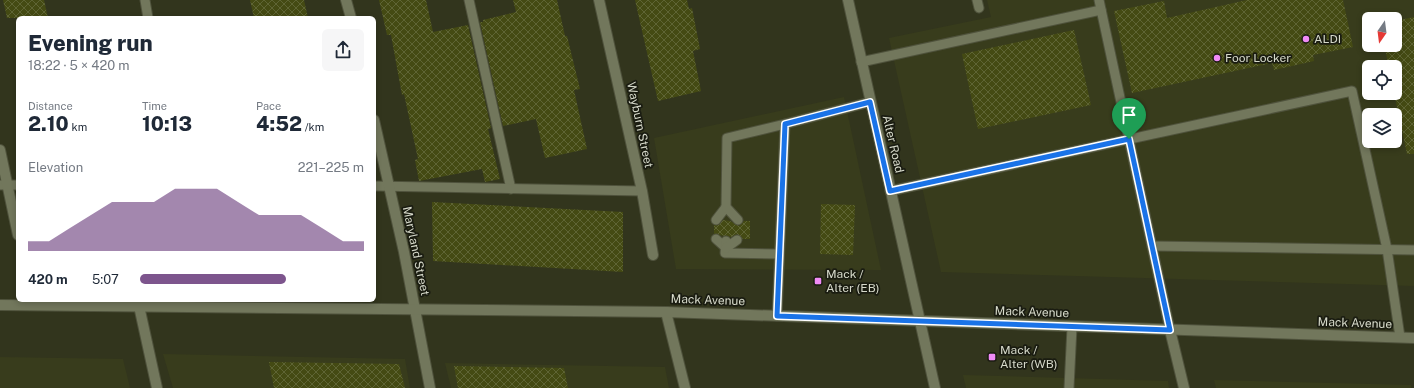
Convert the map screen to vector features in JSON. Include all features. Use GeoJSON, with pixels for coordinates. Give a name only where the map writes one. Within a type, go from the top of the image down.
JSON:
{"type":"FeatureCollection","features":[{"type":"Feature","properties":{"kind":"main road"},"geometry":{"type":"LineString","coordinates":[[346,0],[350,16]]}},
{"type":"Feature","properties":{"kind":"main road","name":"Wayburn Street"},"geometry":{"type":"LineString","coordinates":[[599,0],[642,192],[653,255]]}},
{"type":"Feature","properties":{"kind":"main road","name":"Alter Road"},"geometry":{"type":"LineString","coordinates":[[848,0],[890,191],[921,320],[935,388]]}},
{"type":"Feature","properties":{"kind":"main road","name":"Maryland Street"},"geometry":{"type":"LineString","coordinates":[[376,129],[430,388]]}},
{"type":"Feature","properties":{"kind":"main road"},"geometry":{"type":"LineString","coordinates":[[0,150],[4,185],[16,228]]}},
{"type":"Feature","properties":{"kind":"main road","name":"Mack Avenue"},"geometry":{"type":"LineString","coordinates":[[0,305],[32,303],[139,306],[666,312],[1414,338]]}},
{"type":"Feature","properties":{"kind":"main road"},"geometry":{"type":"LineString","coordinates":[[139,306],[157,388]]}},
{"type":"Feature","properties":{"kind":"main road"},"geometry":{"type":"LineString","coordinates":[[666,312],[685,388]]}},
{"type":"Feature","properties":{"kind":"main road"},"geometry":{"type":"LineString","coordinates":[[1170,330],[1184,388]]}},
{"type":"Feature","properties":{"kind":"lane"},"geometry":{"type":"LineString","coordinates":[[145,0],[148,16]]}},
{"type":"Feature","properties":{"kind":"lane"},"geometry":{"type":"LineString","coordinates":[[469,0],[511,189]]}},
{"type":"Feature","properties":{"kind":"lane"},"geometry":{"type":"LineString","coordinates":[[1099,0],[1170,330]]}},
{"type":"Feature","properties":{"kind":"lane"},"geometry":{"type":"LineString","coordinates":[[861,62],[1101,10]]}},
{"type":"Feature","properties":{"kind":"lane"},"geometry":{"type":"LineString","coordinates":[[890,191],[1352,91],[1387,249],[1400,337]]}},
{"type":"Feature","properties":{"kind":"lane"},"geometry":{"type":"LineString","coordinates":[[726,220],[727,138],[870,102]]}},
{"type":"Feature","properties":{"kind":"lane"},"geometry":{"type":"LineString","coordinates":[[777,316],[785,124]]}},
{"type":"Feature","properties":{"kind":"lane"},"geometry":{"type":"LineString","coordinates":[[4,185],[16,185]]}},
{"type":"Feature","properties":{"kind":"lane"},"geometry":{"type":"LineString","coordinates":[[376,186],[642,192]]}},
{"type":"Feature","properties":{"kind":"lane"},"geometry":{"type":"LineString","coordinates":[[726,207],[738,220]]}},
{"type":"Feature","properties":{"kind":"lane"},"geometry":{"type":"LineString","coordinates":[[716,220],[726,207]]}},
{"type":"Feature","properties":{"kind":"lane"},"geometry":{"type":"LineString","coordinates":[[716,239],[726,244],[737,240]]}},
{"type":"Feature","properties":{"kind":"lane"},"geometry":{"type":"LineString","coordinates":[[726,244],[725,253],[779,254]]}},
{"type":"Feature","properties":{"kind":"lane"},"geometry":{"type":"LineString","coordinates":[[1152,246],[1414,250]]}},
{"type":"Feature","properties":{"kind":"lane"},"geometry":{"type":"LineString","coordinates":[[1069,388],[1072,327]]}},
{"type":"Feature","properties":{"kind":"shaded area"},"geometry":{"type":"Polygon","coordinates":[[[987,0],[1414,0],[1414,286],[941,272],[889,38],[991,17],[987,0]]]}},
{"type":"Feature","properties":{"kind":"shaded area"},"geometry":{"type":"Polygon","coordinates":[[[844,97],[881,270],[676,269],[654,138],[844,97]]]}},
{"type":"Feature","properties":{"kind":"shaded area"},"geometry":{"type":"Polygon","coordinates":[[[163,354],[405,359],[410,388],[173,388],[163,354]]]}},
{"type":"Feature","properties":{"kind":"shaded area"},"geometry":{"type":"Polygon","coordinates":[[[0,357],[123,359],[130,388],[0,388],[0,357]]]}},
{"type":"Feature","properties":{"kind":"shaded area"},"geometry":{"type":"Polygon","coordinates":[[[445,363],[665,367],[669,388],[451,388],[445,363]]]}},
{"type":"Feature","properties":{"kind":"shaded area"},"geometry":{"type":"Polygon","coordinates":[[[963,375],[1168,381],[1169,388],[966,388],[963,375]]]}},
{"type":"Feature","properties":{"kind":"shaded area"},"geometry":{"type":"Polygon","coordinates":[[[1214,380],[1411,385],[1411,388],[1216,388],[1214,380]]]}},
{"type":"Feature","properties":{"kind":"building"},"geometry":{"type":"Polygon","coordinates":[[[3,0],[44,0],[48,16],[16,16],[16,18],[7,18],[3,0]]]}},
{"type":"Feature","properties":{"kind":"building"},"geometry":{"type":"Polygon","coordinates":[[[250,0],[304,0],[308,16],[254,16],[250,0]]]}},
{"type":"Feature","properties":{"kind":"building"},"geometry":{"type":"Polygon","coordinates":[[[379,0],[426,0],[433,32],[468,25],[491,128],[488,129],[500,179],[485,182],[482,169],[419,181],[415,160],[418,159],[404,94],[402,95],[391,35],[387,35],[379,0]]]}},
{"type":"Feature","properties":{"kind":"building"},"geometry":{"type":"Polygon","coordinates":[[[513,0],[557,0],[565,36],[567,36],[580,89],[574,90],[587,149],[545,158],[536,119],[503,126],[480,22],[516,12],[513,0]]]}},
{"type":"Feature","properties":{"kind":"building"},"geometry":{"type":"Polygon","coordinates":[[[635,0],[687,0],[689,9],[692,8],[700,49],[693,51],[701,91],[658,101],[635,0]]]}},
{"type":"Feature","properties":{"kind":"building"},"geometry":{"type":"Polygon","coordinates":[[[1247,0],[1343,0],[1353,47],[1313,55],[1314,61],[1274,70],[1272,63],[1132,93],[1114,11],[1164,1],[1167,18],[1247,0]]]}},
{"type":"Feature","properties":{"kind":"building"},"geometry":{"type":"Polygon","coordinates":[[[1414,17],[1414,154],[1407,154],[1402,131],[1402,108],[1397,108],[1395,100],[1402,100],[1402,60],[1387,60],[1386,52],[1402,52],[1402,20],[1414,17]]]}},
{"type":"Feature","properties":{"kind":"building"},"geometry":{"type":"Polygon","coordinates":[[[1074,30],[1091,105],[978,129],[962,54],[1074,30]]]}},
{"type":"Feature","properties":{"kind":"building"},"geometry":{"type":"Polygon","coordinates":[[[432,202],[623,212],[623,272],[433,261],[432,202]]]}},
{"type":"Feature","properties":{"kind":"building"},"geometry":{"type":"Polygon","coordinates":[[[821,204],[855,205],[853,255],[820,254],[821,204]]]}},
{"type":"Feature","properties":{"kind":"building"},"geometry":{"type":"Polygon","coordinates":[[[723,220],[730,221],[739,226],[744,221],[750,221],[750,239],[743,239],[737,234],[731,237],[714,234],[714,225],[719,225],[723,220]]]}},
{"type":"Feature","properties":{"kind":"building"},"geometry":{"type":"Polygon","coordinates":[[[269,362],[399,364],[405,388],[274,388],[269,362]]]}},
{"type":"Feature","properties":{"kind":"building"},"geometry":{"type":"Polygon","coordinates":[[[454,366],[564,368],[568,388],[458,388],[454,366]]]}},
{"type":"Feature","properties":{"kind":"place","name":"ALDI"},"geometry":{"type":"Point","coordinates":[1306,39]}},
{"type":"Feature","properties":{"kind":"place","name":"Foor Locker"},"geometry":{"type":"Point","coordinates":[1217,58]}},
{"type":"Feature","properties":{"kind":"place","name":"Mack / Alter (EB)"},"geometry":{"type":"Point","coordinates":[818,281]}},
{"type":"Feature","properties":{"kind":"place","name":"Mack / Alter (WB)"},"geometry":{"type":"Point","coordinates":[992,357]}},
{"type":"Feature","properties":{"kind":"route"},"geometry":{"type":"LineString","coordinates":[[870,102],[890,191],[1129,139],[1170,330],[777,316],[785,124],[870,102]]}}]}
